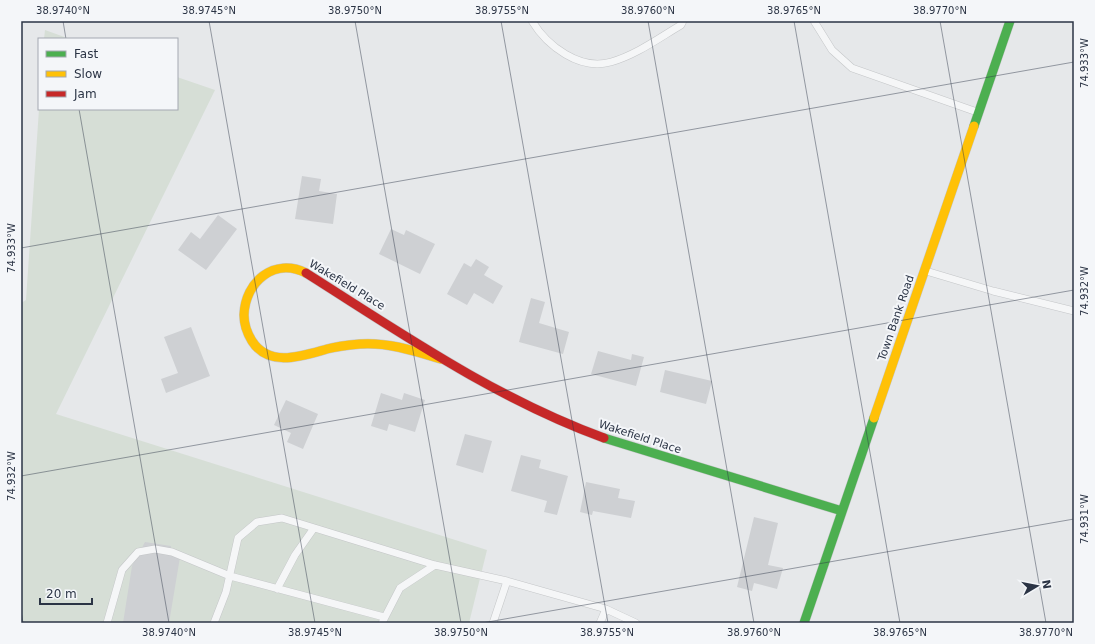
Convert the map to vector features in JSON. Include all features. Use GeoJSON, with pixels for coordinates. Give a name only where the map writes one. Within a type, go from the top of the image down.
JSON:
{"type":"FeatureCollection","features":[{"type":"Feature","properties":{"kind":"street","name":"Town Bank Road"},"geometry":{"type":"LineString","coordinates":[[804,623],[1010,21]]}},
{"type":"Feature","properties":{"kind":"street","name":"Wakefield Place"},"geometry":{"type":"LineString","coordinates":[[441,359],[407,348],[390,345],[361,344],[328,349],[313,355],[298,358],[275,357],[266,354],[256,347],[248,335],[244,320],[246,302],[252,287],[262,275],[279,268],[295,268],[305,272],[342,294],[441,359],[520,403],[571,426],[623,446],[842,511]]}},
{"type":"Feature","properties":{"kind":"lane"},"geometry":{"type":"LineString","coordinates":[[532,21],[539,32],[558,50],[571,57],[590,63],[609,63],[621,59],[681,25],[683,21]]}},
{"type":"Feature","properties":{"kind":"lane"},"geometry":{"type":"LineString","coordinates":[[814,21],[832,50],[852,68],[979,112]]}},
{"type":"Feature","properties":{"kind":"lane"},"geometry":{"type":"LineString","coordinates":[[925,271],[993,292],[1074,311]]}},
{"type":"Feature","properties":{"kind":"lane"},"geometry":{"type":"LineString","coordinates":[[214,623],[226,592],[238,538],[257,522],[282,518],[435,565],[507,581],[606,609],[636,623]]}},
{"type":"Feature","properties":{"kind":"lane"},"geometry":{"type":"LineString","coordinates":[[277,589],[295,555],[314,528]]}},
{"type":"Feature","properties":{"kind":"lane"},"geometry":{"type":"LineString","coordinates":[[107,623],[122,570],[138,552],[155,549],[172,552],[230,576],[383,620],[400,588],[435,565]]}},
{"type":"Feature","properties":{"kind":"lane"},"geometry":{"type":"LineString","coordinates":[[493,623],[507,581]]}},
{"type":"Feature","properties":{"kind":"lane"},"geometry":{"type":"LineString","coordinates":[[600,623],[606,609]]}},
{"type":"Feature","properties":{"kind":"shaded area"},"geometry":{"type":"Polygon","coordinates":[[[45,30],[67,38],[44,38],[45,30]]]}},
{"type":"Feature","properties":{"kind":"shaded area"},"geometry":{"type":"Polygon","coordinates":[[[178,77],[215,90],[56,414],[487,550],[469,623],[21,623],[21,303],[26,300],[39,110],[178,110],[178,77]]]}},
{"type":"Feature","properties":{"kind":"building"},"geometry":{"type":"Polygon","coordinates":[[[302,176],[321,179],[319,191],[337,194],[333,224],[295,219],[302,176]]]}},
{"type":"Feature","properties":{"kind":"building"},"geometry":{"type":"Polygon","coordinates":[[[218,215],[237,229],[206,270],[178,250],[191,232],[200,239],[218,215]]]}},
{"type":"Feature","properties":{"kind":"building"},"geometry":{"type":"Polygon","coordinates":[[[391,229],[404,235],[406,230],[435,244],[420,274],[379,254],[391,229]]]}},
{"type":"Feature","properties":{"kind":"building"},"geometry":{"type":"Polygon","coordinates":[[[476,259],[489,267],[484,275],[503,286],[493,304],[474,293],[467,305],[447,294],[464,263],[471,267],[476,259]]]}},
{"type":"Feature","properties":{"kind":"building"},"geometry":{"type":"Polygon","coordinates":[[[531,298],[545,302],[539,323],[569,332],[563,354],[519,342],[531,298]]]}},
{"type":"Feature","properties":{"kind":"building"},"geometry":{"type":"Polygon","coordinates":[[[191,327],[210,376],[166,393],[161,379],[178,373],[164,337],[191,327]]]}},
{"type":"Feature","properties":{"kind":"building"},"geometry":{"type":"Polygon","coordinates":[[[598,351],[631,360],[632,354],[644,357],[636,386],[591,374],[598,351]]]}},
{"type":"Feature","properties":{"kind":"building"},"geometry":{"type":"Polygon","coordinates":[[[665,370],[712,381],[706,404],[660,392],[665,370]]]}},
{"type":"Feature","properties":{"kind":"building"},"geometry":{"type":"Polygon","coordinates":[[[381,393],[402,400],[404,393],[425,400],[415,432],[389,424],[387,431],[371,426],[381,393]]]}},
{"type":"Feature","properties":{"kind":"building"},"geometry":{"type":"Polygon","coordinates":[[[286,400],[318,414],[303,449],[287,442],[291,433],[274,425],[286,400]]]}},
{"type":"Feature","properties":{"kind":"building"},"geometry":{"type":"Polygon","coordinates":[[[465,434],[492,441],[483,473],[456,465],[465,434]]]}},
{"type":"Feature","properties":{"kind":"building"},"geometry":{"type":"Polygon","coordinates":[[[521,455],[541,460],[539,468],[568,476],[557,515],[544,512],[547,501],[511,491],[521,455]]]}},
{"type":"Feature","properties":{"kind":"building"},"geometry":{"type":"Polygon","coordinates":[[[586,482],[620,489],[618,498],[635,501],[631,518],[593,511],[592,515],[580,512],[586,482]]]}},
{"type":"Feature","properties":{"kind":"building"},"geometry":{"type":"Polygon","coordinates":[[[754,517],[778,523],[768,565],[783,568],[777,589],[754,583],[752,591],[737,587],[754,517]]]}},
{"type":"Feature","properties":{"kind":"building"},"geometry":{"type":"Polygon","coordinates":[[[145,542],[171,546],[170,555],[180,557],[169,623],[123,623],[132,566],[145,542]]]}},
{"type":"Feature","properties":{"kind":"traffic: fast"},"geometry":{"type":"LineString","coordinates":[[974,126],[1010,21]]}},
{"type":"Feature","properties":{"kind":"traffic: fast"},"geometry":{"type":"LineString","coordinates":[[804,623],[874,418]]}},
{"type":"Feature","properties":{"kind":"traffic: fast"},"geometry":{"type":"LineString","coordinates":[[604,438],[842,511]]}},
{"type":"Feature","properties":{"kind":"traffic: slow"},"geometry":{"type":"LineString","coordinates":[[874,418],[974,126]]}},
{"type":"Feature","properties":{"kind":"traffic: slow"},"geometry":{"type":"LineString","coordinates":[[306,273],[294,269],[283,268],[273,271],[263,276],[250,292],[244,315],[246,328],[252,341],[267,355],[286,358],[297,357],[339,346],[381,344],[441,359]]}},
{"type":"Feature","properties":{"kind":"traffic: jam"},"geometry":{"type":"LineString","coordinates":[[306,273],[415,342],[488,385],[564,422],[604,438]]}}]}
